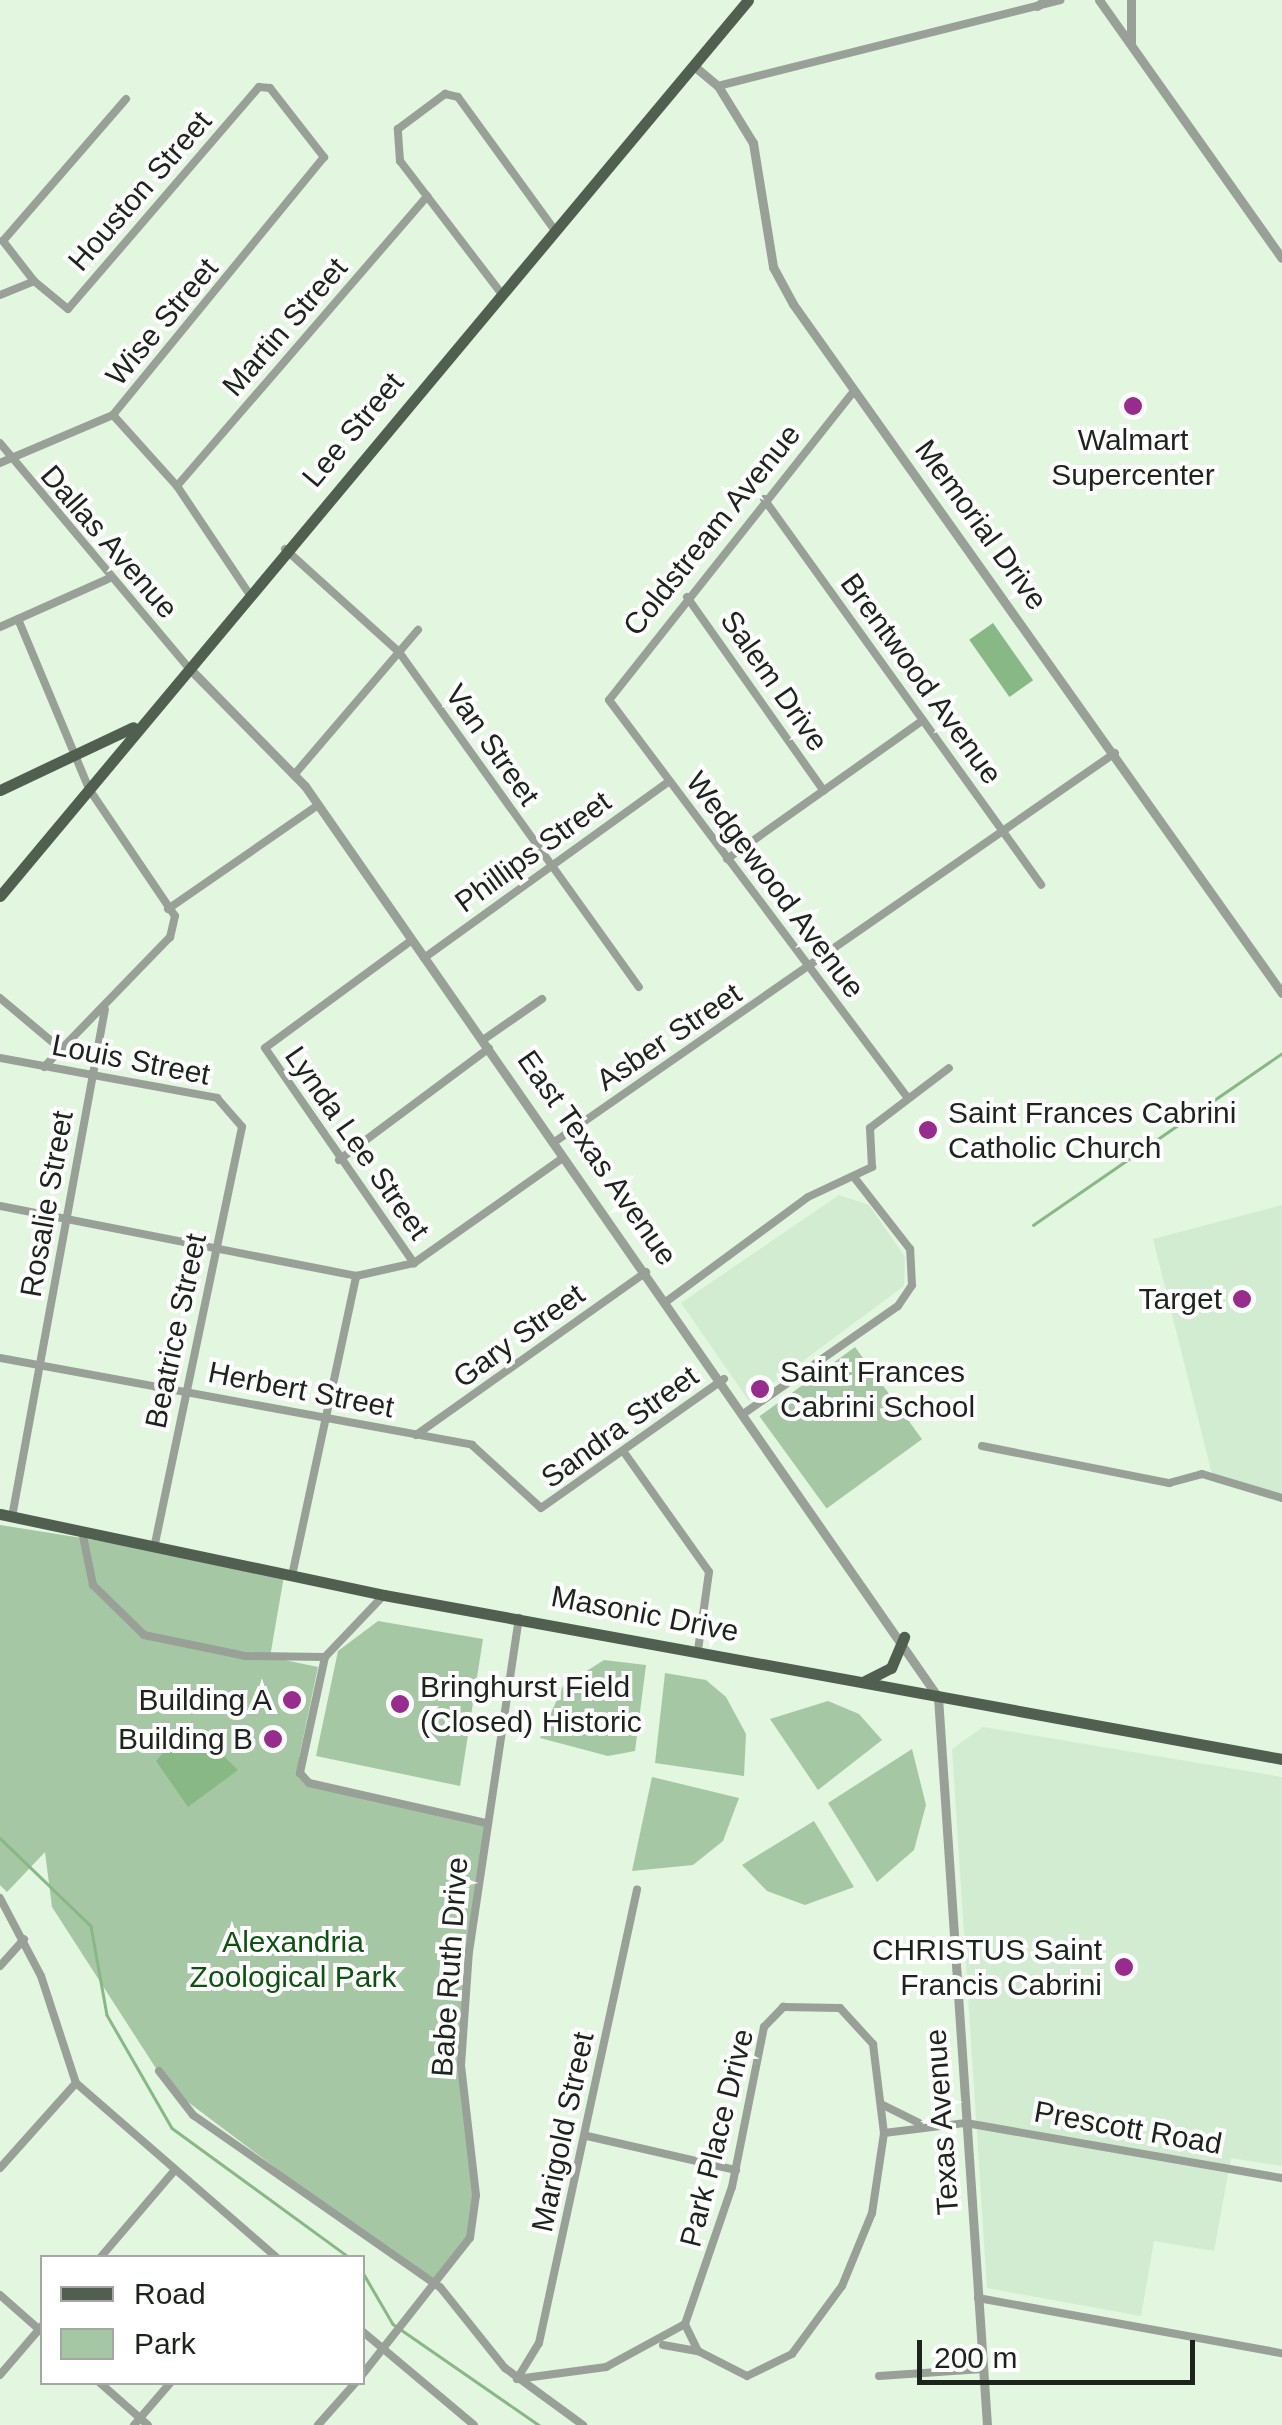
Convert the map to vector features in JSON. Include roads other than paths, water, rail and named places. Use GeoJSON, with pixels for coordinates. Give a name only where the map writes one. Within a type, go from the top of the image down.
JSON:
{"type":"FeatureCollection","features":[{"type":"Feature","properties":{"kind":"main road","name":"Lee Street"},"geometry":{"type":"LineString","coordinates":[[0,896],[285,549],[748,0]]}},
{"type":"Feature","properties":{"kind":"main road"},"geometry":{"type":"LineString","coordinates":[[0,790],[124,736],[172,690]]}},
{"type":"Feature","properties":{"kind":"main road","name":"Masonic Drive"},"geometry":{"type":"LineString","coordinates":[[6,1515],[293,1571],[384,1595],[519,1615],[938,1697],[1282,1758]]}},
{"type":"Feature","properties":{"kind":"main road"},"geometry":{"type":"LineString","coordinates":[[863,1682],[892,1668],[904,1637]]}},
{"type":"Feature","properties":{"kind":"street"},"geometry":{"type":"LineString","coordinates":[[718,86],[1060,0]]}},
{"type":"Feature","properties":{"kind":"street"},"geometry":{"type":"LineString","coordinates":[[1099,0],[1282,258]]}},
{"type":"Feature","properties":{"kind":"street"},"geometry":{"type":"LineString","coordinates":[[1131,45],[1132,0]]}},
{"type":"Feature","properties":{"kind":"street","name":"Memorial Drive"},"geometry":{"type":"LineString","coordinates":[[694,66],[718,86],[758,159],[773,266],[854,391],[1282,993]]}},
{"type":"Feature","properties":{"kind":"street","name":"Wise Street"},"geometry":{"type":"LineString","coordinates":[[4,462],[113,415],[324,164],[270,88],[259,86]]}},
{"type":"Feature","properties":{"kind":"street","name":"Houston Street"},"geometry":{"type":"LineString","coordinates":[[0,296],[34,281],[68,309],[259,86]]}},
{"type":"Feature","properties":{"kind":"street"},"geometry":{"type":"LineString","coordinates":[[501,293],[400,161],[398,129],[445,94],[470,108],[556,232]]}},
{"type":"Feature","properties":{"kind":"street"},"geometry":{"type":"LineString","coordinates":[[34,281],[3,242],[126,99]]}},
{"type":"Feature","properties":{"kind":"street","name":"Martin Street"},"geometry":{"type":"LineString","coordinates":[[178,486],[426,196]]}},
{"type":"Feature","properties":{"kind":"street","name":"Coldstream Avenue"},"geometry":{"type":"LineString","coordinates":[[608,700],[764,499],[854,391]]}},
{"type":"Feature","properties":{"kind":"street"},"geometry":{"type":"LineString","coordinates":[[113,415],[178,486],[250,595]]}},
{"type":"Feature","properties":{"kind":"street","name":"Dallas Avenue"},"geometry":{"type":"LineString","coordinates":[[0,443],[4,462],[189,668]]}},
{"type":"Feature","properties":{"kind":"street","name":"Brentwood Avenue"},"geometry":{"type":"LineString","coordinates":[[764,499],[1041,885]]}},
{"type":"Feature","properties":{"kind":"street","name":"Van Street"},"geometry":{"type":"LineString","coordinates":[[285,549],[398,652],[639,987]]}},
{"type":"Feature","properties":{"kind":"street"},"geometry":{"type":"LineString","coordinates":[[0,626],[108,580]]}},
{"type":"Feature","properties":{"kind":"street","name":"Salem Drive"},"geometry":{"type":"LineString","coordinates":[[687,596],[824,790]]}},
{"type":"Feature","properties":{"kind":"street"},"geometry":{"type":"LineString","coordinates":[[18,619],[88,789],[168,909],[170,938],[114,986],[105,1007],[44,1067]]}},
{"type":"Feature","properties":{"kind":"street"},"geometry":{"type":"LineString","coordinates":[[294,774],[418,630]]}},
{"type":"Feature","properties":{"kind":"street","name":"East Texas Avenue"},"geometry":{"type":"LineString","coordinates":[[189,668],[294,774],[318,805],[904,1637],[938,1697]]}},
{"type":"Feature","properties":{"kind":"street","name":"Wedgewood Avenue"},"geometry":{"type":"LineString","coordinates":[[608,700],[907,1097]]}},
{"type":"Feature","properties":{"kind":"street"},"geometry":{"type":"LineString","coordinates":[[727,860],[923,720]]}},
{"type":"Feature","properties":{"kind":"street","name":"Asber Street"},"geometry":{"type":"LineString","coordinates":[[553,1143],[1115,753]]}},
{"type":"Feature","properties":{"kind":"street","name":"Phillips Street"},"geometry":{"type":"LineString","coordinates":[[424,958],[668,782]]}},
{"type":"Feature","properties":{"kind":"street"},"geometry":{"type":"LineString","coordinates":[[168,909],[318,805]]}},
{"type":"Feature","properties":{"kind":"street","name":"Lynda Lee Street"},"geometry":{"type":"LineString","coordinates":[[412,940],[265,1048],[414,1263]]}},
{"type":"Feature","properties":{"kind":"street"},"geometry":{"type":"LineString","coordinates":[[0,998],[62,1050]]}},
{"type":"Feature","properties":{"kind":"street"},"geometry":{"type":"LineString","coordinates":[[339,1160],[542,999]]}},
{"type":"Feature","properties":{"kind":"street","name":"Rosalie Street"},"geometry":{"type":"LineString","coordinates":[[6,1515],[68,1220],[105,1007]]}},
{"type":"Feature","properties":{"kind":"street","name":"Louis Street"},"geometry":{"type":"LineString","coordinates":[[0,1058],[218,1098],[242,1127]]}},
{"type":"Feature","properties":{"kind":"street"},"geometry":{"type":"LineString","coordinates":[[667,1301],[808,1197],[854,1176],[877,1158],[870,1128],[950,1068]]}},
{"type":"Feature","properties":{"kind":"street","name":"Beatrice Street"},"geometry":{"type":"LineString","coordinates":[[155,1544],[242,1127]]}},
{"type":"Feature","properties":{"kind":"street"},"geometry":{"type":"LineString","coordinates":[[0,1206],[356,1276],[414,1263],[563,1158]]}},
{"type":"Feature","properties":{"kind":"street"},"geometry":{"type":"LineString","coordinates":[[746,1412],[898,1306],[916,1267],[854,1176]]}},
{"type":"Feature","properties":{"kind":"street","name":"Gary Street"},"geometry":{"type":"LineString","coordinates":[[416,1435],[646,1272]]}},
{"type":"Feature","properties":{"kind":"street"},"geometry":{"type":"LineString","coordinates":[[293,1571],[329,1418],[356,1276]]}},
{"type":"Feature","properties":{"kind":"street","name":"Herbert Street"},"geometry":{"type":"LineString","coordinates":[[0,1358],[416,1435],[487,1454],[522,1500],[541,1508]]}},
{"type":"Feature","properties":{"kind":"street","name":"Sandra Street"},"geometry":{"type":"LineString","coordinates":[[541,1508],[626,1455],[724,1379]]}},
{"type":"Feature","properties":{"kind":"street"},"geometry":{"type":"LineString","coordinates":[[982,1446],[1169,1483],[1202,1474],[1282,1498]]}},
{"type":"Feature","properties":{"kind":"street"},"geometry":{"type":"LineString","coordinates":[[626,1455],[709,1572],[698,1650]]}},
{"type":"Feature","properties":{"kind":"street"},"geometry":{"type":"LineString","coordinates":[[82,1531],[93,1585],[144,1635],[245,1656],[325,1657]]}},
{"type":"Feature","properties":{"kind":"street"},"geometry":{"type":"LineString","coordinates":[[384,1595],[325,1657],[300,1757],[304,1779],[486,1823]]}},
{"type":"Feature","properties":{"kind":"street","name":"Babe Ruth Drive"},"geometry":{"type":"LineString","coordinates":[[365,2372],[440,2287],[475,2213],[461,2065],[486,1823],[519,1615]]}},
{"type":"Feature","properties":{"kind":"street","name":"Texas Avenue"},"geometry":{"type":"LineString","coordinates":[[938,1697],[987,2425]]}},
{"type":"Feature","properties":{"kind":"street","name":"Marigold Street"},"geometry":{"type":"LineString","coordinates":[[517,2379],[538,2343],[587,2136],[637,1890]]}},
{"type":"Feature","properties":{"kind":"street"},"geometry":{"type":"LineString","coordinates":[[0,1898],[24,1939],[76,2082],[273,2255]]}},
{"type":"Feature","properties":{"kind":"street"},"geometry":{"type":"LineString","coordinates":[[0,1966],[24,1939]]}},
{"type":"Feature","properties":{"kind":"street","name":"Park Place Drive"},"geometry":{"type":"LineString","coordinates":[[685,2324],[736,2170],[764,2027],[783,2007],[824,2003],[853,2015],[873,2044],[883,2104],[884,2132],[866,2235],[804,2342],[747,2376],[698,2351]]}},
{"type":"Feature","properties":{"kind":"street"},"geometry":{"type":"LineString","coordinates":[[159,2071],[193,2114],[440,2287],[517,2379],[583,2425]]}},
{"type":"Feature","properties":{"kind":"street"},"geometry":{"type":"LineString","coordinates":[[0,2168],[76,2082]]}},
{"type":"Feature","properties":{"kind":"street"},"geometry":{"type":"LineString","coordinates":[[883,2104],[919,2123]]}},
{"type":"Feature","properties":{"kind":"street"},"geometry":{"type":"LineString","coordinates":[[884,2132],[919,2123]]}},
{"type":"Feature","properties":{"kind":"street","name":"Prescott Road"},"geometry":{"type":"LineString","coordinates":[[919,2123],[966,2123],[1282,2178]]}},
{"type":"Feature","properties":{"kind":"street"},"geometry":{"type":"LineString","coordinates":[[587,2136],[736,2170]]}},
{"type":"Feature","properties":{"kind":"street"},"geometry":{"type":"LineString","coordinates":[[103,2255],[174,2170]]}},
{"type":"Feature","properties":{"kind":"street"},"geometry":{"type":"LineString","coordinates":[[0,2295],[40,2328]]}},
{"type":"Feature","properties":{"kind":"street"},"geometry":{"type":"LineString","coordinates":[[978,2298],[1282,2353]]}},
{"type":"Feature","properties":{"kind":"street"},"geometry":{"type":"LineString","coordinates":[[517,2379],[606,2367],[657,2346],[685,2324],[698,2351]]}},
{"type":"Feature","properties":{"kind":"street"},"geometry":{"type":"LineString","coordinates":[[0,2375],[40,2330]]}},
{"type":"Feature","properties":{"kind":"street"},"geometry":{"type":"LineString","coordinates":[[365,2334],[474,2425]]}},
{"type":"Feature","properties":{"kind":"street"},"geometry":{"type":"LineString","coordinates":[[657,2346],[698,2351]]}},
{"type":"Feature","properties":{"kind":"street"},"geometry":{"type":"LineString","coordinates":[[879,2376],[983,2369]]}},
{"type":"Feature","properties":{"kind":"street"},"geometry":{"type":"LineString","coordinates":[[102,2385],[140,2423],[170,2385]]}},
{"type":"Feature","properties":{"kind":"street"},"geometry":{"type":"LineString","coordinates":[[318,2425],[353,2385]]}},
{"type":"Feature","properties":{"kind":"waterway"},"geometry":{"type":"LineString","coordinates":[[1033,1225],[1282,1053]]}},
{"type":"Feature","properties":{"kind":"waterway"},"geometry":{"type":"LineString","coordinates":[[0,1838],[91,1926],[107,2015],[172,2128],[346,2255]]}},
{"type":"Feature","properties":{"kind":"waterway"},"geometry":{"type":"LineString","coordinates":[[365,2276],[393,2324],[539,2425]]}},
{"type":"Feature","properties":{"kind":"place","name":"Walmart Supercenter"},"geometry":{"type":"Point","coordinates":[1133,406]}},
{"type":"Feature","properties":{"kind":"place","name":"Saint Frances Cabrini Catholic Church"},"geometry":{"type":"Point","coordinates":[928,1130]}},
{"type":"Feature","properties":{"kind":"place","name":"Target"},"geometry":{"type":"Point","coordinates":[1242,1299]}},
{"type":"Feature","properties":{"kind":"place","name":"Saint Frances Cabrini School"},"geometry":{"type":"Point","coordinates":[760,1389]}},
{"type":"Feature","properties":{"kind":"place","name":"Building A"},"geometry":{"type":"Point","coordinates":[292,1700]}},
{"type":"Feature","properties":{"kind":"place","name":"Bringhurst Field (Closed) Historic"},"geometry":{"type":"Point","coordinates":[400,1704]}},
{"type":"Feature","properties":{"kind":"place","name":"Building B"},"geometry":{"type":"Point","coordinates":[273,1739]}},
{"type":"Feature","properties":{"kind":"place","name":"CHRISTUS Saint Francis Cabrini"},"geometry":{"type":"Point","coordinates":[1124,1967]}},
{"type":"Feature","properties":{"kind":"park label","name":"Alexandria Zoological Park"},"geometry":{"type":"Point","coordinates":[293,1959]}}]}
